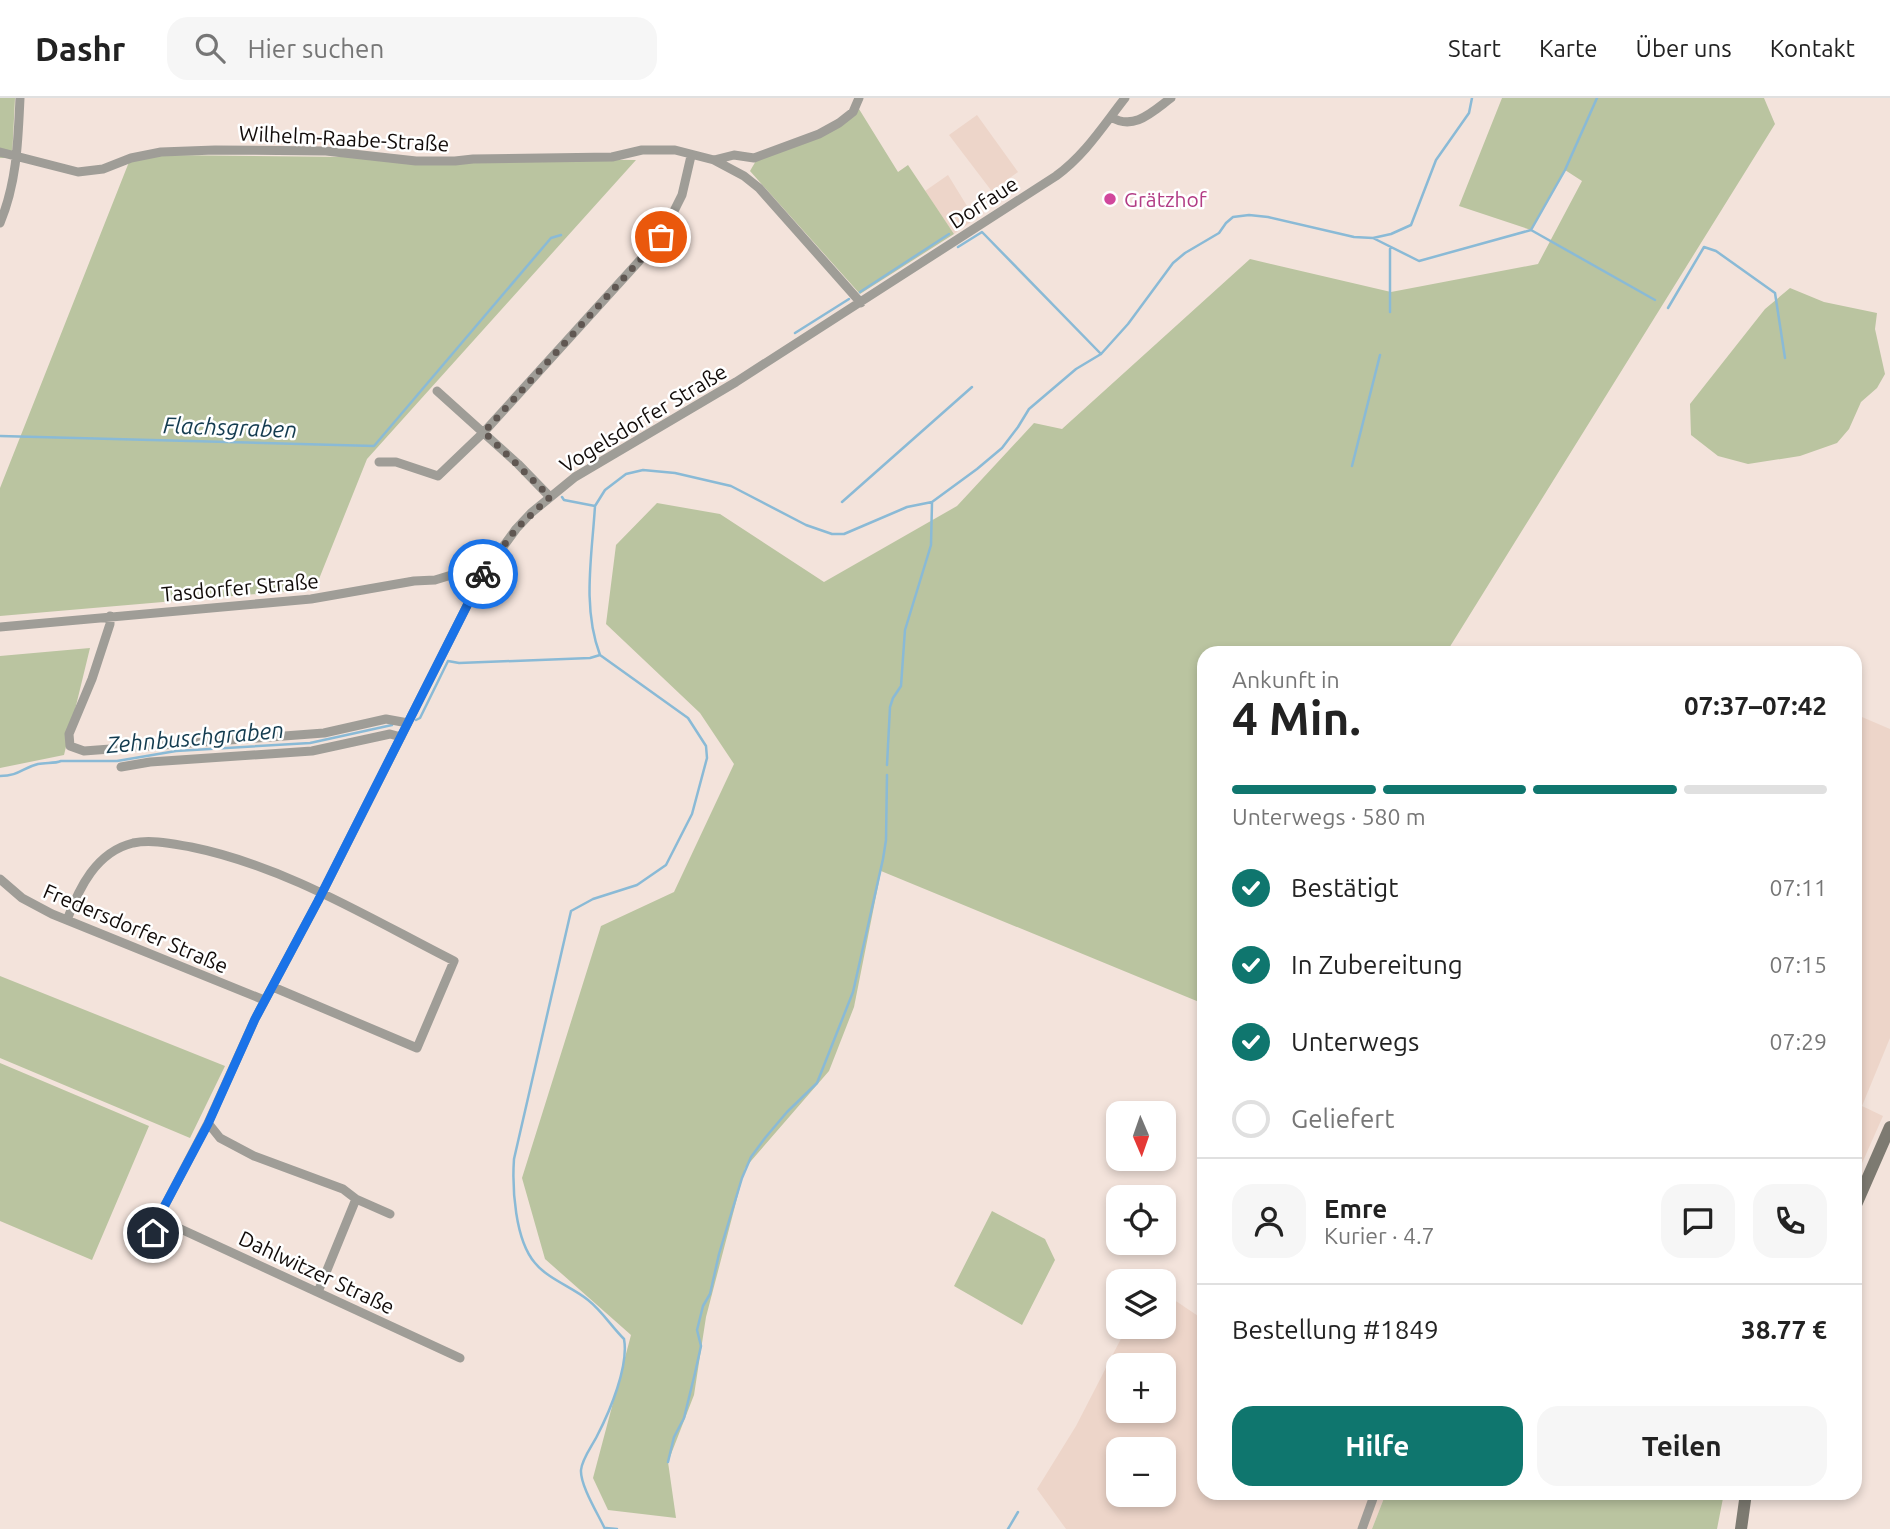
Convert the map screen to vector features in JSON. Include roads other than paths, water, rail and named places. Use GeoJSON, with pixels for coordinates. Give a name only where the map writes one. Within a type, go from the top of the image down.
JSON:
{"type":"FeatureCollection","features":[{"type":"Feature","properties":{"kind":"main road"},"geometry":{"type":"LineString","coordinates":[[1862,1191],[1890,1127]]}},
{"type":"Feature","properties":{"kind":"main road"},"geometry":{"type":"LineString","coordinates":[[1741,1529],[1745,1500]]}},
{"type":"Feature","properties":{"kind":"street"},"geometry":{"type":"LineString","coordinates":[[0,223],[13,188],[20,98]]}},
{"type":"Feature","properties":{"kind":"street"},"geometry":{"type":"LineString","coordinates":[[714,160],[734,155],[754,158],[819,134],[853,112],[859,98]]}},
{"type":"Feature","properties":{"kind":"street","name":"Dorfaue"},"geometry":{"type":"LineString","coordinates":[[861,303],[1075,162],[1125,98]]}},
{"type":"Feature","properties":{"kind":"street"},"geometry":{"type":"LineString","coordinates":[[1111,117],[1129,124],[1140,120],[1171,98]]}},
{"type":"Feature","properties":{"kind":"street","name":"Wilhelm-Raabe-Straße"},"geometry":{"type":"LineString","coordinates":[[0,152],[78,172],[103,169],[131,158],[161,152],[215,150],[326,151],[416,161],[455,162],[473,159],[612,157],[642,150],[675,150],[714,160]]}},
{"type":"Feature","properties":{"kind":"street"},"geometry":{"type":"LineString","coordinates":[[379,462],[396,462],[438,476],[484,432],[661,237],[682,195],[691,156]]}},
{"type":"Feature","properties":{"kind":"street"},"geometry":{"type":"LineString","coordinates":[[714,160],[744,176],[759,188],[861,303]]}},
{"type":"Feature","properties":{"kind":"street","name":"Vogelsdorfer Straße"},"geometry":{"type":"LineString","coordinates":[[153,1233],[208,1124],[264,1000],[482,576],[516,529],[550,497],[593,466],[736,382],[861,303]]}},
{"type":"Feature","properties":{"kind":"street"},"geometry":{"type":"LineString","coordinates":[[437,391],[484,432],[550,497]]}},
{"type":"Feature","properties":{"kind":"street","name":"Tasdorfer Straße"},"geometry":{"type":"LineString","coordinates":[[0,626],[311,599],[414,581],[435,580],[458,573],[471,572],[482,576]]}},
{"type":"Feature","properties":{"kind":"street"},"geometry":{"type":"LineString","coordinates":[[110,616],[110,624],[96,667],[69,734],[70,746],[76,750],[324,733],[386,719],[408,723]]}},
{"type":"Feature","properties":{"kind":"street"},"geometry":{"type":"LineString","coordinates":[[121,767],[150,762],[312,751],[390,734],[401,737]]}},
{"type":"Feature","properties":{"kind":"street"},"geometry":{"type":"LineString","coordinates":[[67,920],[78,892],[91,871],[116,850],[134,843],[164,842],[223,854],[264,868],[321,893],[454,961],[418,1048],[272,987]]}},
{"type":"Feature","properties":{"kind":"street","name":"Fredersdorfer Straße"},"geometry":{"type":"LineString","coordinates":[[0,879],[22,898],[67,920],[264,1000]]}},
{"type":"Feature","properties":{"kind":"street"},"geometry":{"type":"LineString","coordinates":[[208,1124],[220,1138],[254,1156],[343,1189],[356,1199],[390,1214]]}},
{"type":"Feature","properties":{"kind":"street"},"geometry":{"type":"LineString","coordinates":[[318,1292],[356,1199]]}},
{"type":"Feature","properties":{"kind":"street","name":"Dahlwitzer Straße"},"geometry":{"type":"LineString","coordinates":[[159,1219],[460,1358]]}},
{"type":"Feature","properties":{"kind":"street"},"geometry":{"type":"LineString","coordinates":[[1362,1529],[1372,1500]]}},
{"type":"Feature","properties":{"kind":"waterway"},"geometry":{"type":"LineString","coordinates":[[605,1529],[586,1491],[581,1470],[617,1388],[624,1362],[624,1339],[593,1304],[547,1274],[528,1253],[516,1213],[514,1159],[571,911],[593,899],[637,885],[666,865],[692,814],[707,758],[706,746],[688,718],[600,655],[594,637],[590,600],[595,506],[605,490],[626,474],[643,470],[675,473],[731,486],[806,525],[832,534],[844,534],[907,507],[932,502],[1002,448],[1029,409],[1076,369],[1101,354],[1128,324],[1173,263],[1219,233],[1233,217],[1268,217],[1354,237],[1373,238],[1411,225],[1436,160],[1469,113],[1472,98]]}},
{"type":"Feature","properties":{"kind":"waterway"},"geometry":{"type":"LineString","coordinates":[[1373,238],[1419,261],[1531,230],[1565,170],[1597,98]]}},
{"type":"Feature","properties":{"kind":"waterway"},"geometry":{"type":"LineString","coordinates":[[1531,230],[1655,300]]}},
{"type":"Feature","properties":{"kind":"waterway"},"geometry":{"type":"LineString","coordinates":[[958,247],[982,232],[1101,354]]}},
{"type":"Feature","properties":{"kind":"waterway"},"geometry":{"type":"LineString","coordinates":[[860,292],[949,234]]}},
{"type":"Feature","properties":{"kind":"waterway","name":"Flachsgraben"},"geometry":{"type":"LineString","coordinates":[[0,436],[374,446],[551,238],[561,235]]}},
{"type":"Feature","properties":{"kind":"waterway"},"geometry":{"type":"LineString","coordinates":[[1668,308],[1704,247],[1716,251],[1775,293],[1785,358]]}},
{"type":"Feature","properties":{"kind":"waterway"},"geometry":{"type":"LineString","coordinates":[[1390,249],[1390,312]]}},
{"type":"Feature","properties":{"kind":"waterway"},"geometry":{"type":"LineString","coordinates":[[795,333],[849,299]]}},
{"type":"Feature","properties":{"kind":"waterway"},"geometry":{"type":"LineString","coordinates":[[1352,466],[1380,355]]}},
{"type":"Feature","properties":{"kind":"waterway"},"geometry":{"type":"LineString","coordinates":[[842,502],[972,387]]}},
{"type":"Feature","properties":{"kind":"waterway","name":"Flachsgraben"},"geometry":{"type":"LineString","coordinates":[[562,497],[564,500],[595,506]]}},
{"type":"Feature","properties":{"kind":"waterway"},"geometry":{"type":"LineString","coordinates":[[887,765],[890,707],[901,686],[905,630],[931,545],[932,503]]}},
{"type":"Feature","properties":{"kind":"waterway","name":"Zehnbuschgraben"},"geometry":{"type":"LineString","coordinates":[[416,720],[420,718],[448,661],[459,663],[590,658],[600,655]]}},
{"type":"Feature","properties":{"kind":"waterway","name":"Zehnbuschgraben"},"geometry":{"type":"LineString","coordinates":[[0,776],[12,775],[38,764],[61,761],[117,761],[176,751],[310,743],[392,725]]}},
{"type":"Feature","properties":{"kind":"waterway"},"geometry":{"type":"LineString","coordinates":[[668,1462],[674,1437],[684,1418],[695,1373],[701,1346],[697,1330],[703,1306],[710,1294],[742,1178],[751,1157],[765,1138],[817,1083],[853,992],[886,840],[887,775]]}},
{"type":"Feature","properties":{"kind":"waterway"},"geometry":{"type":"LineString","coordinates":[[1008,1529],[1018,1512]]}},
{"type":"Feature","properties":{"kind":"waterway"},"geometry":{"type":"LineString","coordinates":[[606,1528],[617,1529]]}},
{"type":"Feature","properties":{"kind":"place","name":"Grätzhof"},"geometry":{"type":"Point","coordinates":[1110,199]}}]}
